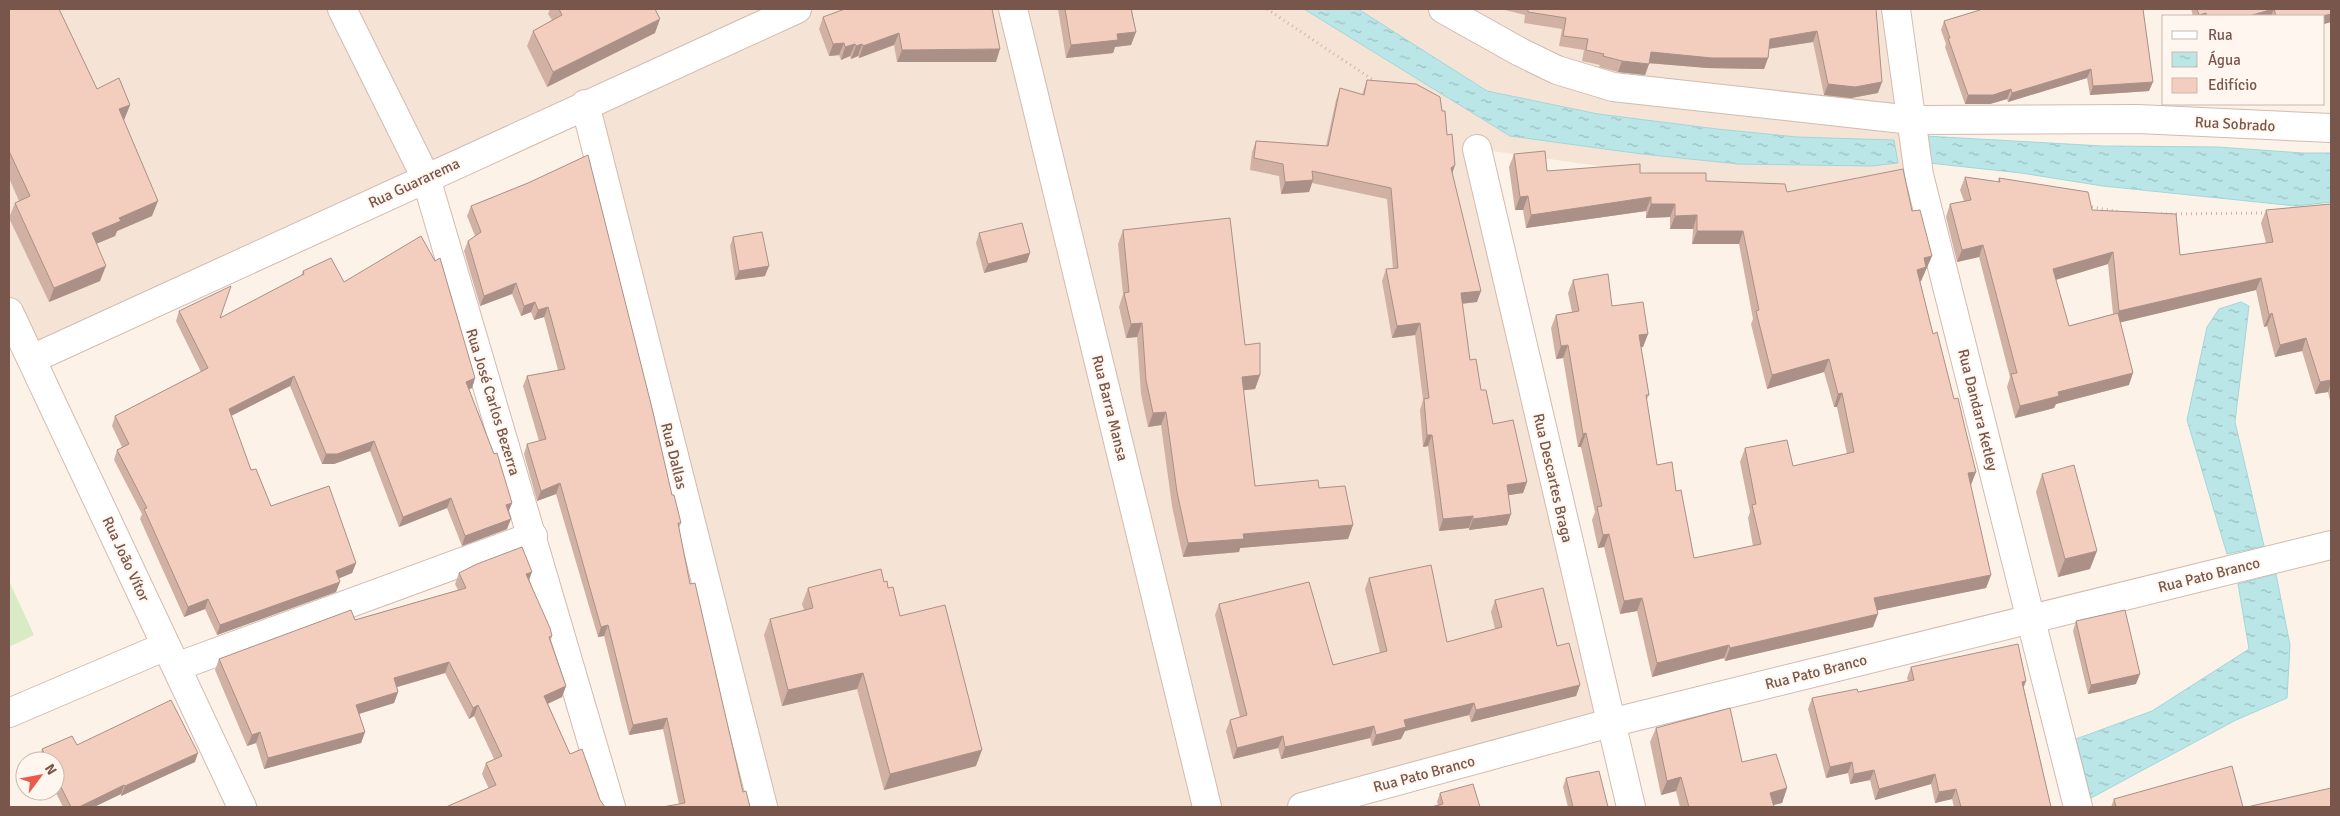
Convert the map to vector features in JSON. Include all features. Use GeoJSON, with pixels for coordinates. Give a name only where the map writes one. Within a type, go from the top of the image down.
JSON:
{"type":"FeatureCollection","features":[{"type":"Feature","properties":{"kind":"street","name":"Rua José Carlos Bezerra"},"geometry":{"type":"LineString","coordinates":[[342,9],[426,178],[533,536],[611,807]]}},
{"type":"Feature","properties":{"kind":"street","name":"Rua Barra Mansa"},"geometry":{"type":"LineString","coordinates":[[1013,9],[1207,807]]}},
{"type":"Feature","properties":{"kind":"street","name":"Rua Sobrado"},"geometry":{"type":"LineString","coordinates":[[1443,9],[1520,52],[1557,70],[1613,87],[1912,120],[2138,119],[2331,128]]}},
{"type":"Feature","properties":{"kind":"street","name":"Rua Dandara Ketley"},"geometry":{"type":"LineString","coordinates":[[1898,9],[1920,175],[2078,807]]}},
{"type":"Feature","properties":{"kind":"street","name":"Rua Guararema"},"geometry":{"type":"LineString","coordinates":[[32,359],[793,10]]}},
{"type":"Feature","properties":{"kind":"street","name":"Rua Dallas"},"geometry":{"type":"LineString","coordinates":[[585,104],[763,807]]}},
{"type":"Feature","properties":{"kind":"street","name":"Rua Descartes Braga"},"geometry":{"type":"LineString","coordinates":[[1477,149],[1610,724],[1631,807]]}},
{"type":"Feature","properties":{"kind":"street","name":"Rua João Vítor"},"geometry":{"type":"LineString","coordinates":[[9,312],[242,807]]}},
{"type":"Feature","properties":{"kind":"street"},"geometry":{"type":"LineString","coordinates":[[9,713],[171,656],[533,536]]}},
{"type":"Feature","properties":{"kind":"street","name":"Rua Pato Branco"},"geometry":{"type":"LineString","coordinates":[[1302,807],[1610,724],[2030,618],[2331,545]]}},
{"type":"Feature","properties":{"kind":"path"},"geometry":{"type":"LineString","coordinates":[[1267,9],[1380,85]]}},
{"type":"Feature","properties":{"kind":"path"},"geometry":{"type":"LineString","coordinates":[[2084,205],[2123,212]]}},
{"type":"Feature","properties":{"kind":"path"},"geometry":{"type":"LineString","coordinates":[[2153,214],[2272,212]]}},
{"type":"Feature","properties":{"kind":"shaded area"},"geometry":{"type":"Polygon","coordinates":[[[9,9],[1896,9],[1919,175],[1785,192],[1477,149],[1610,723],[1302,807],[763,807],[585,105],[32,359],[9,312],[9,9]]]}},
{"type":"Feature","properties":{"kind":"green space"},"geometry":{"type":"Polygon","coordinates":[[[9,581],[34,635],[9,647],[9,581]]]}},
{"type":"Feature","properties":{"kind":"water"},"geometry":{"type":"Polygon","coordinates":[[[1304,9],[1358,9],[1487,91],[1598,114],[1717,129],[1797,137],[1894,140],[1898,163],[1871,166],[1738,164],[1642,154],[1510,136],[1304,9]]]}},
{"type":"Feature","properties":{"kind":"water"},"geometry":{"type":"Polygon","coordinates":[[[1925,136],[2103,146],[2217,147],[2331,153],[2331,202],[2296,206],[2103,186],[2021,173],[1929,163],[1925,136]]]}},
{"type":"Feature","properties":{"kind":"water"},"geometry":{"type":"Polygon","coordinates":[[[2241,302],[2249,306],[2235,422],[2264,546],[2227,554],[2187,420],[2207,327],[2219,309],[2241,302]]]}},
{"type":"Feature","properties":{"kind":"water"},"geometry":{"type":"Polygon","coordinates":[[[2276,574],[2290,645],[2287,698],[2236,720],[2091,798],[2076,739],[2152,711],[2249,649],[2238,584],[2276,574]]]}},
{"type":"Feature","properties":{"kind":"building"},"geometry":{"type":"Polygon","coordinates":[[[9,9],[59,9],[97,89],[119,78],[130,105],[119,109],[158,201],[119,218],[121,221],[92,233],[106,266],[54,288],[15,203],[30,196],[9,151],[9,9]]]}},
{"type":"Feature","properties":{"kind":"building"},"geometry":{"type":"Polygon","coordinates":[[[559,9],[655,9],[660,19],[553,72],[533,31],[562,15],[559,9]]]}},
{"type":"Feature","properties":{"kind":"building"},"geometry":{"type":"Polygon","coordinates":[[[845,9],[992,9],[1000,49],[902,50],[899,33],[863,46],[862,44],[856,46],[855,44],[845,47],[844,43],[833,44],[823,17],[845,9]]]}},
{"type":"Feature","properties":{"kind":"building"},"geometry":{"type":"Polygon","coordinates":[[[1065,9],[1131,9],[1136,32],[1117,34],[1118,40],[1071,45],[1065,9]]]}},
{"type":"Feature","properties":{"kind":"building"},"geometry":{"type":"Polygon","coordinates":[[[1528,9],[1876,9],[1882,82],[1855,87],[1828,84],[1817,31],[1770,39],[1768,58],[1712,58],[1651,52],[1649,64],[1622,61],[1586,50],[1588,39],[1563,36],[1566,18],[1528,12],[1528,9]]]}},
{"type":"Feature","properties":{"kind":"building"},"geometry":{"type":"Polygon","coordinates":[[[1983,9],[2143,9],[2153,82],[2093,86],[2091,69],[2012,93],[2011,89],[1993,95],[1968,95],[1944,21],[1983,9]]]}},
{"type":"Feature","properties":{"kind":"building"},"geometry":{"type":"Polygon","coordinates":[[[2197,9],[2273,9],[2252,15],[2207,15],[2206,13],[2199,15],[2197,9]]]}},
{"type":"Feature","properties":{"kind":"building"},"geometry":{"type":"Polygon","coordinates":[[[2274,9],[2331,9],[2331,14],[2325,15],[2276,15],[2274,9]]]}},
{"type":"Feature","properties":{"kind":"building"},"geometry":{"type":"Polygon","coordinates":[[[1367,80],[1416,84],[1440,97],[1442,111],[1445,111],[1447,135],[1452,134],[1455,165],[1451,168],[1481,291],[1461,293],[1470,360],[1476,359],[1481,390],[1486,390],[1493,424],[1513,420],[1527,482],[1507,485],[1511,514],[1473,519],[1473,516],[1443,519],[1432,435],[1427,435],[1424,399],[1429,398],[1420,323],[1397,326],[1386,269],[1398,268],[1391,188],[1312,171],[1313,180],[1285,182],[1283,164],[1254,158],[1256,141],[1328,146],[1340,88],[1364,95],[1367,80]]]}},
{"type":"Feature","properties":{"kind":"building"},"geometry":{"type":"Polygon","coordinates":[[[1545,151],[1547,171],[1640,164],[1640,173],[1706,173],[1706,181],[1785,184],[1787,192],[1903,169],[1912,211],[1920,210],[1932,256],[1924,258],[1926,267],[1917,270],[1933,334],[1937,332],[1954,399],[1958,398],[1976,472],[1968,473],[1991,575],[1874,598],[1878,614],[1730,648],[1729,645],[1657,663],[1642,598],[1624,601],[1609,534],[1603,535],[1597,507],[1602,506],[1586,433],[1583,434],[1568,345],[1561,346],[1556,315],[1579,311],[1573,280],[1608,274],[1612,306],[1643,302],[1648,334],[1639,335],[1649,395],[1646,395],[1657,465],[1672,462],[1676,491],[1681,490],[1694,558],[1761,544],[1752,505],[1756,504],[1745,448],[1787,440],[1793,466],[1854,452],[1842,393],[1838,394],[1829,359],[1772,375],[1756,311],[1759,310],[1743,231],[1697,231],[1697,215],[1675,216],[1675,204],[1651,204],[1651,197],[1531,215],[1528,196],[1520,197],[1514,154],[1545,151]]]}},
{"type":"Feature","properties":{"kind":"building"},"geometry":{"type":"Polygon","coordinates":[[[588,155],[672,495],[674,495],[681,523],[678,523],[690,584],[695,583],[743,792],[746,791],[750,807],[662,807],[685,803],[667,718],[633,725],[608,625],[601,627],[560,483],[541,491],[527,444],[546,439],[527,376],[565,369],[548,307],[538,310],[535,302],[524,306],[516,283],[484,296],[468,241],[481,232],[471,206],[528,183],[588,155]]]}},
{"type":"Feature","properties":{"kind":"building"},"geometry":{"type":"Polygon","coordinates":[[[1965,177],[2000,182],[1999,178],[2088,192],[2092,210],[2176,214],[2180,255],[2273,242],[2266,210],[2331,204],[2331,380],[2320,382],[2306,338],[2280,345],[2272,313],[2269,315],[2261,278],[2119,311],[2113,252],[2053,269],[2069,326],[2118,313],[2133,373],[2058,392],[2059,396],[2020,406],[2011,374],[2017,373],[1983,245],[1962,250],[1950,204],[1971,200],[1965,177]]]}},
{"type":"Feature","properties":{"kind":"building"},"geometry":{"type":"Polygon","coordinates":[[[1230,218],[1245,345],[1260,343],[1260,375],[1242,377],[1255,486],[1318,480],[1319,488],[1345,486],[1353,525],[1243,534],[1244,539],[1188,543],[1177,492],[1166,412],[1153,413],[1146,380],[1142,323],[1131,324],[1124,293],[1129,292],[1123,230],[1230,218]]]}},
{"type":"Feature","properties":{"kind":"building"},"geometry":{"type":"Polygon","coordinates":[[[1022,223],[1030,253],[988,264],[979,233],[1022,223]]]}},
{"type":"Feature","properties":{"kind":"building"},"geometry":{"type":"Polygon","coordinates":[[[762,232],[769,266],[739,271],[733,237],[762,232]]]}},
{"type":"Feature","properties":{"kind":"building"},"geometry":{"type":"Polygon","coordinates":[[[421,236],[435,261],[440,258],[475,378],[466,382],[494,454],[497,453],[512,503],[506,505],[511,519],[465,536],[451,498],[403,517],[374,441],[337,454],[326,454],[294,376],[229,409],[251,470],[256,469],[271,506],[329,486],[356,563],[336,571],[340,582],[220,625],[208,599],[188,607],[144,509],[147,508],[117,450],[129,444],[115,416],[208,368],[179,311],[231,286],[220,318],[304,274],[303,271],[331,258],[344,282],[421,236]]]}},
{"type":"Feature","properties":{"kind":"building"},"geometry":{"type":"Polygon","coordinates":[[[2074,465],[2097,551],[2065,559],[2042,474],[2074,465]]]}},
{"type":"Feature","properties":{"kind":"building"},"geometry":{"type":"Polygon","coordinates":[[[522,547],[532,572],[526,574],[550,628],[552,636],[549,637],[566,686],[544,696],[570,754],[582,749],[600,800],[605,807],[446,807],[496,785],[486,763],[502,756],[478,705],[473,708],[449,662],[394,678],[398,692],[356,705],[365,732],[268,758],[260,732],[252,735],[219,659],[351,610],[355,620],[466,588],[459,573],[522,547]]]}},
{"type":"Feature","properties":{"kind":"building"},"geometry":{"type":"Polygon","coordinates":[[[1431,565],[1447,642],[1502,627],[1495,600],[1543,588],[1557,646],[1569,643],[1580,685],[1476,710],[1474,703],[1404,720],[1406,727],[1376,735],[1374,726],[1285,747],[1283,736],[1237,748],[1230,720],[1247,715],[1219,604],[1309,582],[1333,665],[1387,651],[1369,578],[1431,565]]]}},
{"type":"Feature","properties":{"kind":"building"},"geometry":{"type":"Polygon","coordinates":[[[881,569],[884,582],[887,581],[888,588],[893,587],[900,616],[945,605],[982,750],[890,774],[863,673],[788,690],[770,619],[813,608],[808,588],[881,569]]]}},
{"type":"Feature","properties":{"kind":"building"},"geometry":{"type":"Polygon","coordinates":[[[2125,610],[2140,674],[2091,685],[2076,621],[2125,610]]]}},
{"type":"Feature","properties":{"kind":"building"},"geometry":{"type":"Polygon","coordinates":[[[2018,644],[2026,681],[2022,682],[2051,807],[1961,807],[1956,789],[1939,792],[1935,774],[1879,789],[1874,770],[1854,774],[1852,762],[1830,767],[1812,698],[1857,689],[1858,692],[1914,680],[1911,667],[2018,644]]]}},
{"type":"Feature","properties":{"kind":"building"},"geometry":{"type":"Polygon","coordinates":[[[171,700],[198,753],[79,807],[71,807],[65,795],[65,751],[43,751],[42,749],[72,736],[77,745],[171,700]]]}},
{"type":"Feature","properties":{"kind":"building"},"geometry":{"type":"Polygon","coordinates":[[[1730,708],[1742,762],[1776,754],[1787,788],[1770,793],[1774,807],[1689,807],[1681,777],[1667,781],[1656,728],[1730,708]]]}},
{"type":"Feature","properties":{"kind":"building"},"geometry":{"type":"Polygon","coordinates":[[[2232,766],[2243,807],[2116,807],[2114,799],[2232,766]]]}},
{"type":"Feature","properties":{"kind":"building"},"geometry":{"type":"Polygon","coordinates":[[[1599,771],[1608,807],[1573,807],[1566,778],[1599,771]]]}},
{"type":"Feature","properties":{"kind":"building"},"geometry":{"type":"Polygon","coordinates":[[[1473,784],[1480,807],[1431,807],[1443,804],[1440,793],[1473,784]]]}},
{"type":"Feature","properties":{"kind":"building"},"geometry":{"type":"Polygon","coordinates":[[[2331,788],[2331,807],[2247,807],[2331,788]]]}}]}
